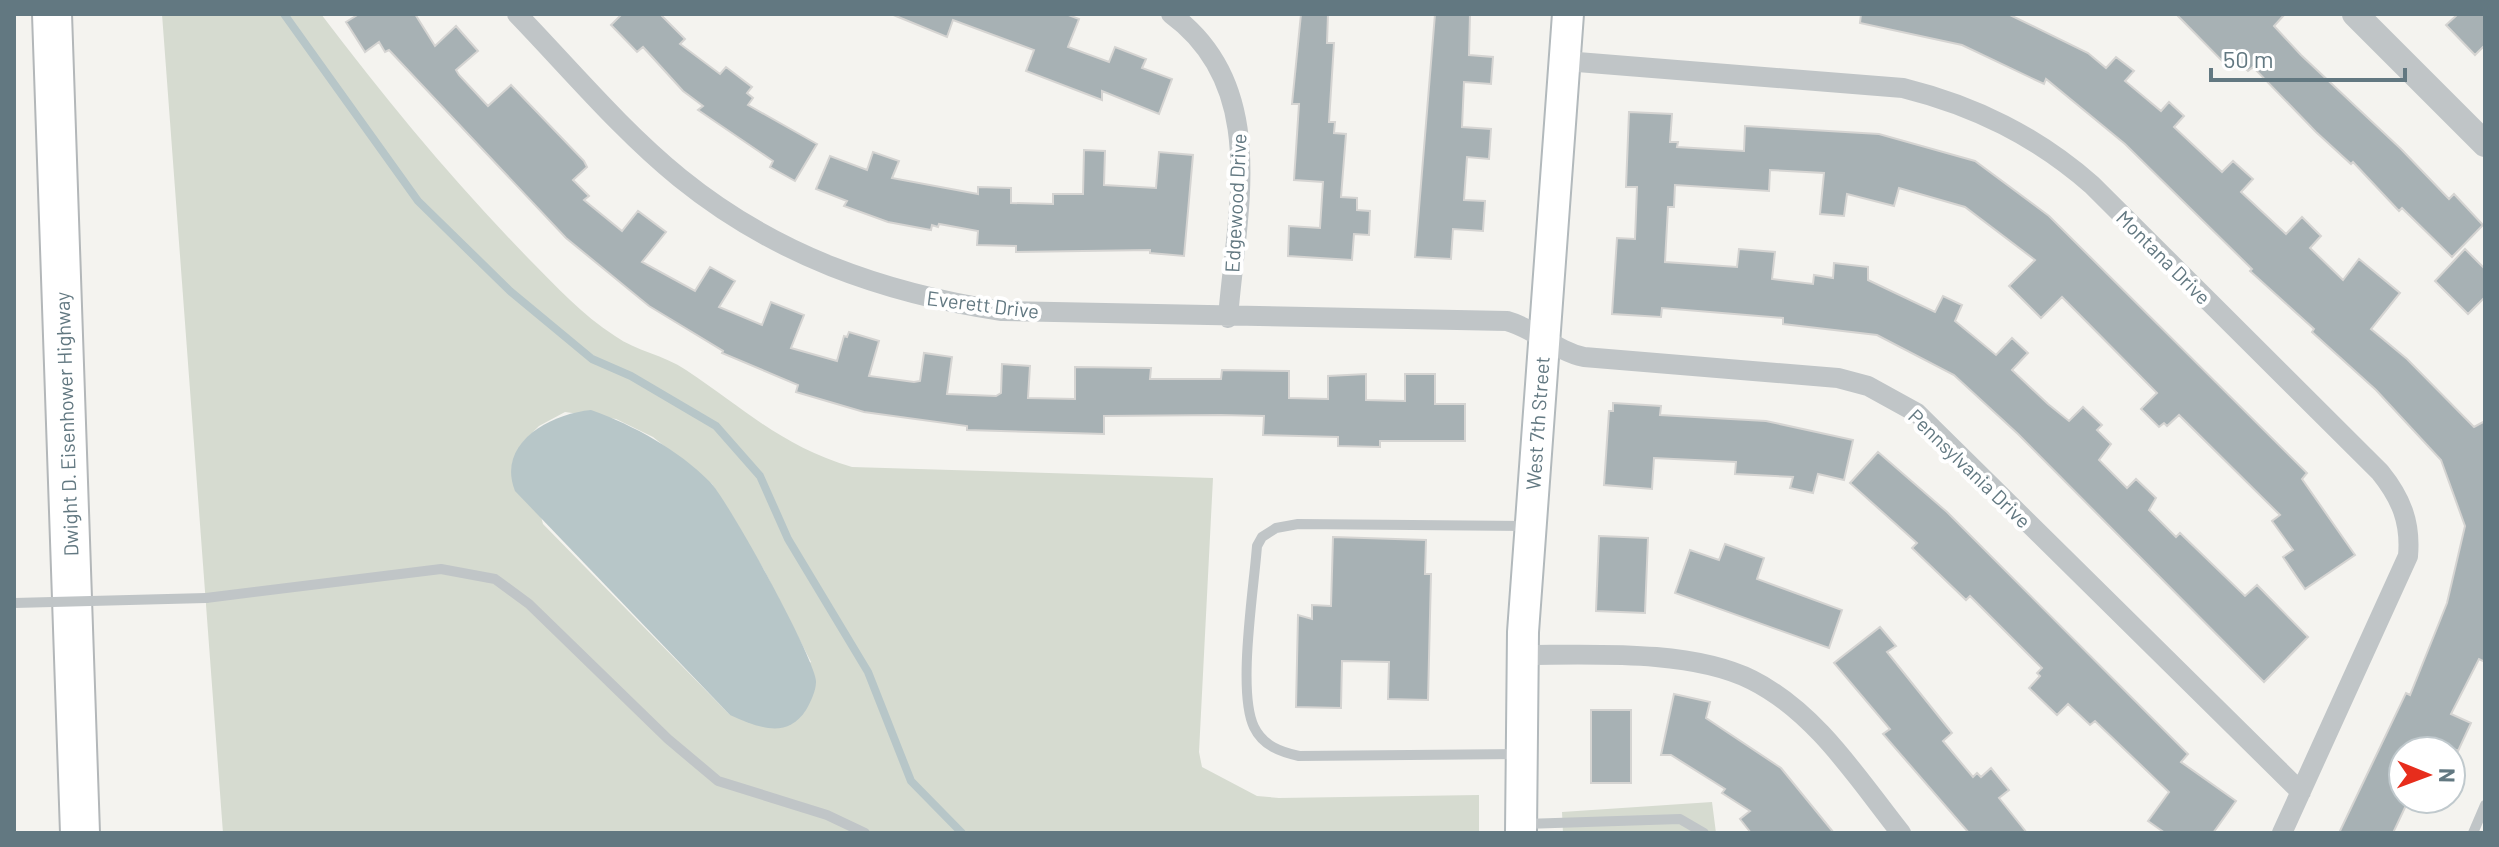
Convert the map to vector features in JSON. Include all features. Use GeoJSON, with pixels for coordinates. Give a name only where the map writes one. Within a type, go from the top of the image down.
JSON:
{"type":"FeatureCollection","features":[{"type":"Feature","properties":{"kind":"highway","name":"Dwight D. Eisenhower Highway"},"geometry":{"type":"LineString","coordinates":[[52,14],[80,833]]}},
{"type":"Feature","properties":{"kind":"main road","name":"West 7th Street"},"geometry":{"type":"LineString","coordinates":[[1521,829],[1522,655],[1568,14]]}},
{"type":"Feature","properties":{"kind":"street","name":"Everett Drive"},"geometry":{"type":"LineString","coordinates":[[517,14],[679,177],[775,242],[880,287],[941,302],[1002,311],[1228,318],[1507,321],[1544,338]]}},
{"type":"Feature","properties":{"kind":"street"},"geometry":{"type":"LineString","coordinates":[[2355,14],[2485,144]]}},
{"type":"Feature","properties":{"kind":"street","name":"Edgewood Drive"},"geometry":{"type":"LineString","coordinates":[[1185,18],[1211,53],[1237,110],[1241,141],[1228,318]]}},
{"type":"Feature","properties":{"kind":"street","name":"Montana Drive"},"geometry":{"type":"LineString","coordinates":[[1565,61],[1864,84],[1937,97],[2006,124],[2067,163],[2380,472],[2396,492],[2405,512],[2410,536],[2402,575],[2282,833]]}},
{"type":"Feature","properties":{"kind":"street","name":"Pennsylvania Drive"},"geometry":{"type":"LineString","coordinates":[[1544,338],[1569,354],[1584,357],[1838,378],[1893,397],[1939,435],[2301,792]]}},
{"type":"Feature","properties":{"kind":"street"},"geometry":{"type":"LineString","coordinates":[[1522,655],[1698,663],[1751,679],[1801,715],[1824,738],[1901,833]]}},
{"type":"Feature","properties":{"kind":"lane"},"geometry":{"type":"LineString","coordinates":[[1522,754],[1299,756],[1280,752],[1267,744],[1254,728],[1248,708],[1248,666],[1257,546],[1262,537],[1276,528],[1341,523],[1530,526]]}},
{"type":"Feature","properties":{"kind":"lane"},"geometry":{"type":"LineString","coordinates":[[14,603],[206,598],[441,569],[495,579],[529,604],[668,739],[718,781],[827,815],[865,833]]}},
{"type":"Feature","properties":{"kind":"lane"},"geometry":{"type":"LineString","coordinates":[[2473,833],[2485,805]]}},
{"type":"Feature","properties":{"kind":"lane"},"geometry":{"type":"LineString","coordinates":[[1521,829],[1680,819],[1704,833]]}},
{"type":"Feature","properties":{"kind":"shaded area"},"geometry":{"type":"Polygon","coordinates":[[[162,14],[321,14],[447,170],[580,310],[623,341],[677,365],[764,425],[804,448],[852,467],[1213,478],[1199,752],[1202,767],[1257,796],[1479,795],[1479,833],[223,833],[162,14]],[[565,412],[539,426],[522,443],[543,524],[730,715],[811,662],[764,570],[712,484],[653,437],[616,419],[565,412]]]}},
{"type":"Feature","properties":{"kind":"shaded area"},"geometry":{"type":"Polygon","coordinates":[[[591,410],[624,423],[669,449],[697,470],[720,495],[770,580],[812,668],[816,682],[812,697],[806,710],[790,725],[761,727],[730,715],[515,491],[511,474],[513,459],[530,434],[559,418],[591,410]]]}},
{"type":"Feature","properties":{"kind":"shaded area"},"geometry":{"type":"Polygon","coordinates":[[[1712,802],[1716,833],[1563,833],[1562,812],[1712,802]]]}},
{"type":"Feature","properties":{"kind":"building"},"geometry":{"type":"Polygon","coordinates":[[[359,14],[415,14],[435,46],[456,26],[478,51],[456,70],[488,106],[511,85],[584,161],[587,167],[573,180],[589,196],[584,200],[622,231],[638,211],[666,232],[642,262],[695,291],[710,267],[735,281],[719,307],[762,325],[771,302],[804,315],[791,348],[837,361],[844,336],[847,337],[849,332],[879,341],[869,376],[914,382],[920,381],[924,353],[952,357],[947,394],[996,396],[1001,393],[1002,364],[1030,366],[1028,398],[1075,399],[1075,367],[1151,368],[1150,379],[1221,379],[1222,370],[1289,371],[1289,398],[1328,399],[1328,376],[1366,374],[1366,400],[1405,401],[1405,374],[1435,374],[1435,404],[1465,404],[1465,441],[1380,441],[1380,447],[1338,446],[1338,437],[1263,435],[1264,416],[1221,415],[1104,416],[1104,434],[967,430],[967,426],[864,412],[796,392],[798,385],[722,353],[649,306],[566,238],[389,50],[385,52],[379,42],[365,52],[346,22],[359,14]]]}},
{"type":"Feature","properties":{"kind":"building"},"geometry":{"type":"Polygon","coordinates":[[[622,14],[660,14],[685,39],[680,44],[720,74],[726,67],[752,87],[747,93],[753,98],[748,105],[817,144],[795,181],[770,167],[773,161],[698,110],[703,106],[683,91],[643,47],[637,52],[611,25],[622,14]]]}},
{"type":"Feature","properties":{"kind":"building"},"geometry":{"type":"Polygon","coordinates":[[[891,14],[1066,14],[1079,19],[1068,47],[1109,62],[1115,47],[1146,59],[1142,68],[1172,79],[1159,114],[1102,91],[1102,100],[1026,71],[1034,50],[953,20],[947,37],[891,14]]]}},
{"type":"Feature","properties":{"kind":"building"},"geometry":{"type":"Polygon","coordinates":[[[1301,14],[1328,14],[1327,43],[1334,43],[1329,122],[1335,122],[1334,133],[1346,134],[1341,197],[1357,198],[1357,210],[1370,211],[1369,235],[1354,234],[1352,260],[1288,256],[1289,226],[1320,228],[1323,182],[1294,180],[1299,104],[1292,104],[1301,14]]]}},
{"type":"Feature","properties":{"kind":"building"},"geometry":{"type":"Polygon","coordinates":[[[1435,14],[1470,14],[1469,55],[1493,57],[1491,84],[1464,82],[1462,127],[1491,129],[1489,159],[1467,157],[1464,200],[1485,201],[1483,231],[1453,229],[1451,259],[1415,257],[1435,14]]]}},
{"type":"Feature","properties":{"kind":"building"},"geometry":{"type":"Polygon","coordinates":[[[1861,14],[2008,14],[2088,53],[2106,68],[2116,57],[2134,71],[2125,81],[2161,111],[2169,102],[2184,116],[2174,127],[2222,172],[2233,161],[2253,179],[2241,192],[2286,234],[2302,217],[2321,236],[2310,248],[2343,280],[2359,259],[2400,293],[2371,329],[2407,359],[2474,427],[2485,421],[2485,662],[2479,659],[2451,714],[2471,723],[2465,735],[2387,735],[2387,815],[2401,815],[2393,833],[2339,833],[2406,693],[2410,695],[2447,603],[2465,526],[2441,460],[2376,390],[2312,332],[2314,329],[2250,271],[2252,269],[2125,144],[2046,79],[2044,84],[1962,45],[1860,23],[1861,14]]]}},
{"type":"Feature","properties":{"kind":"building"},"geometry":{"type":"Polygon","coordinates":[[[2176,14],[2285,14],[2274,26],[2301,55],[2449,199],[2454,194],[2483,225],[2452,257],[2402,208],[2399,211],[2353,162],[2351,164],[2316,132],[2253,67],[2248,71],[2237,61],[2229,68],[2176,14]]]}},
{"type":"Feature","properties":{"kind":"building"},"geometry":{"type":"Polygon","coordinates":[[[2458,14],[2485,14],[2485,45],[2475,55],[2446,25],[2458,14]]]}},
{"type":"Feature","properties":{"kind":"building"},"geometry":{"type":"Polygon","coordinates":[[[1629,112],[1672,114],[1670,142],[1678,142],[1677,147],[1744,151],[1745,126],[1879,134],[1975,161],[2049,216],[2307,473],[2302,479],[2355,555],[2305,589],[2283,557],[2293,550],[2272,521],[2280,515],[2179,415],[2167,426],[2164,423],[2159,427],[2141,409],[2157,393],[2062,297],[2041,318],[2009,286],[2035,260],[1965,207],[1899,188],[1894,206],[1847,194],[1844,216],[1820,214],[1824,173],[1770,170],[1769,191],[1675,185],[1674,207],[1668,207],[1665,262],[1737,267],[1739,249],[1775,252],[1772,279],[1813,284],[1814,275],[1833,278],[1834,263],[1868,267],[1868,280],[1935,312],[1943,296],[1962,305],[1955,321],[1996,355],[2012,338],[2028,353],[2012,370],[2048,404],[2069,421],[2083,407],[2102,425],[2097,430],[2111,444],[2099,460],[2127,488],[2136,479],[2156,498],[2149,510],[2176,537],[2180,533],[2245,596],[2257,585],[2308,637],[2264,682],[2018,434],[1954,375],[1877,335],[1783,324],[1783,318],[1662,308],[1661,317],[1612,314],[1617,238],[1635,239],[1637,187],[1626,187],[1629,112]]]}},
{"type":"Feature","properties":{"kind":"building"},"geometry":{"type":"Polygon","coordinates":[[[1084,150],[1105,151],[1104,185],[1156,188],[1159,152],[1193,155],[1184,256],[1150,253],[1150,250],[1016,252],[1016,246],[977,245],[978,231],[939,224],[938,227],[932,225],[931,230],[888,222],[844,206],[847,201],[816,189],[830,156],[867,170],[873,152],[899,161],[892,178],[978,194],[978,187],[1011,188],[1011,203],[1053,204],[1053,194],[1083,194],[1084,150]]]}},
{"type":"Feature","properties":{"kind":"building"},"geometry":{"type":"Polygon","coordinates":[[[2465,249],[2485,269],[2485,297],[2468,314],[2435,281],[2465,249]]]}},
{"type":"Feature","properties":{"kind":"building"},"geometry":{"type":"Polygon","coordinates":[[[1613,403],[1661,406],[1660,415],[1766,421],[1853,440],[1844,480],[1818,474],[1813,493],[1790,488],[1793,477],[1735,474],[1736,462],[1654,458],[1652,489],[1604,485],[1609,411],[1613,411],[1613,403]]]}},
{"type":"Feature","properties":{"kind":"building"},"geometry":{"type":"Polygon","coordinates":[[[1878,452],[1947,512],[2188,754],[2181,762],[2236,801],[2213,833],[2165,833],[2148,821],[2169,792],[2095,721],[2090,725],[2068,704],[2057,715],[2029,688],[2040,676],[2037,673],[2042,668],[1970,596],[1966,600],[1912,548],[1917,543],[1850,483],[1878,452]]]}},
{"type":"Feature","properties":{"kind":"building"},"geometry":{"type":"Polygon","coordinates":[[[1599,536],[1648,538],[1645,613],[1596,611],[1599,536]]]}},
{"type":"Feature","properties":{"kind":"building"},"geometry":{"type":"Polygon","coordinates":[[[1333,537],[1426,540],[1425,574],[1431,574],[1428,700],[1388,699],[1389,662],[1342,661],[1341,708],[1296,707],[1298,615],[1312,619],[1312,605],[1331,606],[1333,537]]]}},
{"type":"Feature","properties":{"kind":"building"},"geometry":{"type":"Polygon","coordinates":[[[1725,544],[1764,558],[1757,579],[1842,610],[1829,648],[1675,593],[1690,550],[1719,560],[1725,544]]]}},
{"type":"Feature","properties":{"kind":"building"},"geometry":{"type":"Polygon","coordinates":[[[1880,627],[1896,646],[1887,652],[1952,733],[1943,741],[1973,777],[1977,773],[1981,777],[1991,768],[2009,790],[1999,798],[2027,833],[1969,833],[1883,734],[1890,729],[1834,663],[1880,627]]]}},
{"type":"Feature","properties":{"kind":"building"},"geometry":{"type":"Polygon","coordinates":[[[1674,694],[1710,702],[1706,718],[1781,768],[1834,833],[1751,833],[1740,819],[1750,811],[1722,793],[1725,789],[1671,755],[1661,755],[1674,694]]]}},
{"type":"Feature","properties":{"kind":"building"},"geometry":{"type":"Polygon","coordinates":[[[1591,710],[1631,710],[1631,783],[1591,783],[1591,710]]]}},
{"type":"Feature","properties":{"kind":"waterway"},"geometry":{"type":"LineString","coordinates":[[284,14],[418,201],[510,291],[592,359],[631,376],[716,426],[760,476],[788,539],[868,672],[911,781],[962,833]]}}]}
